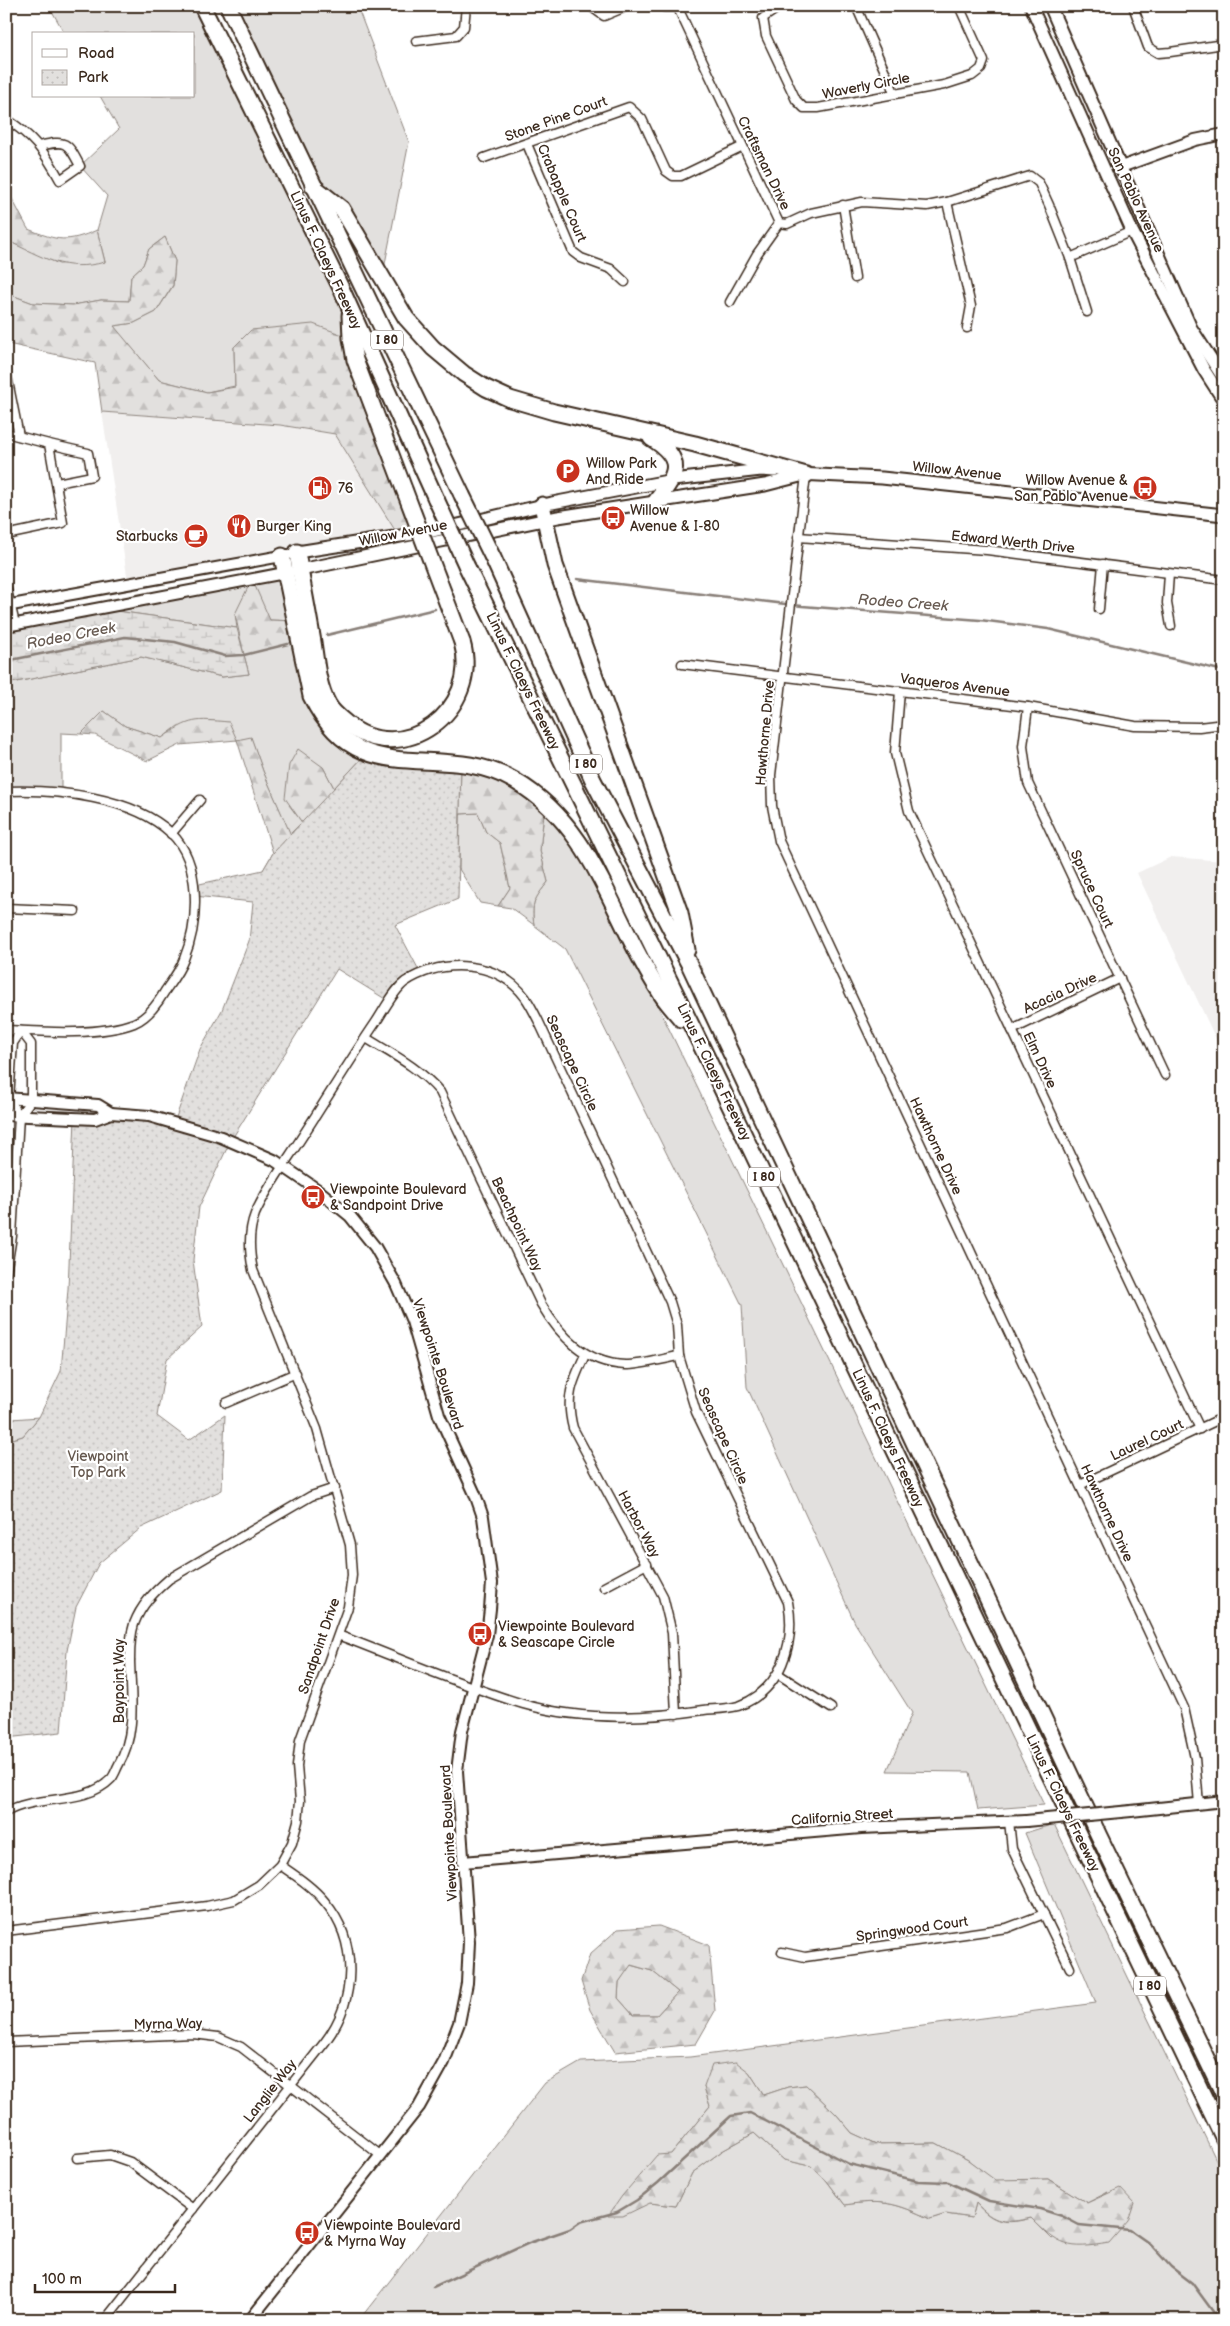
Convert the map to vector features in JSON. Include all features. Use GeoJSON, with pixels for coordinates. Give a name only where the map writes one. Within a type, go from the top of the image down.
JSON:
{"type":"FeatureCollection","features":[{"type":"Feature","properties":{"kind":"highway","name":"Linus F. Claeys Freeway"},"geometry":{"type":"LineString","coordinates":[[202,6],[341,288],[467,567],[699,1041],[1224,2139]]}},
{"type":"Feature","properties":{"kind":"highway","name":"Linus F. Claeys Freeway"},"geometry":{"type":"LineString","coordinates":[[228,6],[493,558],[593,780],[689,964],[1099,1836],[1224,2094]]}},
{"type":"Feature","properties":{"kind":"highway"},"geometry":{"type":"LineString","coordinates":[[313,186],[342,209],[406,318],[433,348],[464,374],[510,400],[806,475]]}},
{"type":"Feature","properties":{"kind":"highway"},"geometry":{"type":"LineString","coordinates":[[282,556],[293,572],[320,683],[328,705],[355,730],[371,737],[391,740],[410,737],[441,721],[460,693],[465,677],[467,656],[356,360],[351,338],[350,308]]}},
{"type":"Feature","properties":{"kind":"highway"},"geometry":{"type":"LineString","coordinates":[[642,432],[666,447],[675,462],[673,480],[656,501]]}},
{"type":"Feature","properties":{"kind":"highway"},"geometry":{"type":"LineString","coordinates":[[543,512],[555,565],[680,913],[689,964]]}},
{"type":"Feature","properties":{"kind":"highway"},"geometry":{"type":"LineString","coordinates":[[298,552],[293,572],[311,696],[319,714],[331,729],[348,743],[366,753],[389,760],[461,763],[486,768],[512,779],[536,794],[562,818],[584,848],[658,990],[699,1041]]}},
{"type":"Feature","properties":{"kind":"main road","name":"San Pablo Avenue"},"geometry":{"type":"LineString","coordinates":[[1030,6],[1132,231],[1204,370],[1224,401]]}},
{"type":"Feature","properties":{"kind":"main road","name":"San Pablo Avenue"},"geometry":{"type":"LineString","coordinates":[[1050,6],[1191,328],[1224,379]]}},
{"type":"Feature","properties":{"kind":"main road","name":"Willow Avenue"},"geometry":{"type":"LineString","coordinates":[[293,572],[673,480],[761,470],[806,475],[882,478],[1224,515]]}},
{"type":"Feature","properties":{"kind":"main road","name":"Willow Avenue"},"geometry":{"type":"LineString","coordinates":[[298,552],[543,512],[656,501],[765,485],[806,475]]}},
{"type":"Feature","properties":{"kind":"street"},"geometry":{"type":"LineString","coordinates":[[416,41],[456,36],[464,27],[466,6]]}},
{"type":"Feature","properties":{"kind":"street"},"geometry":{"type":"LineString","coordinates":[[590,6],[604,16],[628,6]]}},
{"type":"Feature","properties":{"kind":"street"},"geometry":{"type":"LineString","coordinates":[[665,6],[676,6]]}},
{"type":"Feature","properties":{"kind":"street","name":"Craftsman Drive"},"geometry":{"type":"LineString","coordinates":[[676,6],[741,147],[779,223],[787,224],[811,213],[862,202],[927,206],[947,202],[1030,176],[1039,182],[1070,258]]}},
{"type":"Feature","properties":{"kind":"street","name":"Waverly Circle"},"geometry":{"type":"LineString","coordinates":[[781,6],[763,18],[766,36],[796,100],[804,108],[818,108],[944,84],[972,76],[980,69],[984,61],[983,54],[960,6]]}},
{"type":"Feature","properties":{"kind":"street"},"geometry":{"type":"LineString","coordinates":[[856,6],[894,92]]}},
{"type":"Feature","properties":{"kind":"street"},"geometry":{"type":"LineString","coordinates":[[1133,6],[1148,47],[1158,52],[1224,44]]}},
{"type":"Feature","properties":{"kind":"street","name":"Stone Pine Court"},"geometry":{"type":"LineString","coordinates":[[484,158],[628,107],[642,119],[666,171],[673,176],[681,176],[741,147]]}},
{"type":"Feature","properties":{"kind":"street"},"geometry":{"type":"LineString","coordinates":[[6,119],[26,131],[38,146],[47,155],[60,180],[80,166],[70,146],[61,141],[38,146]]}},
{"type":"Feature","properties":{"kind":"street"},"geometry":{"type":"LineString","coordinates":[[1120,167],[1195,140],[1224,134]]}},
{"type":"Feature","properties":{"kind":"street","name":"Crabapple Court"},"geometry":{"type":"LineString","coordinates":[[527,144],[574,252],[581,258],[612,269],[625,282]]}},
{"type":"Feature","properties":{"kind":"street"},"geometry":{"type":"LineString","coordinates":[[947,202],[971,306],[967,328]]}},
{"type":"Feature","properties":{"kind":"street"},"geometry":{"type":"LineString","coordinates":[[843,205],[854,278]]}},
{"type":"Feature","properties":{"kind":"street"},"geometry":{"type":"LineString","coordinates":[[730,302],[757,254],[779,223]]}},
{"type":"Feature","properties":{"kind":"street"},"geometry":{"type":"LineString","coordinates":[[1086,312],[1070,258],[1132,231]]}},
{"type":"Feature","properties":{"kind":"street"},"geometry":{"type":"LineString","coordinates":[[6,370],[19,436]]}},
{"type":"Feature","properties":{"kind":"street"},"geometry":{"type":"LineString","coordinates":[[6,433],[88,453],[92,476],[57,483]]}},
{"type":"Feature","properties":{"kind":"street"},"geometry":{"type":"LineString","coordinates":[[6,535],[63,523],[49,444]]}},
{"type":"Feature","properties":{"kind":"street","name":"Hawthorne Drive"},"geometry":{"type":"LineString","coordinates":[[806,475],[771,775],[772,806],[779,841],[1184,1708],[1195,1758],[1200,1804]]}},
{"type":"Feature","properties":{"kind":"street","name":"Edward Werth Drive"},"geometry":{"type":"LineString","coordinates":[[798,537],[987,550],[1224,580]]}},
{"type":"Feature","properties":{"kind":"street","name":"Willow Avenue"},"geometry":{"type":"LineString","coordinates":[[8,606],[298,552]]}},
{"type":"Feature","properties":{"kind":"street"},"geometry":{"type":"LineString","coordinates":[[1098,609],[1103,564]]}},
{"type":"Feature","properties":{"kind":"street","name":"Willow Avenue"},"geometry":{"type":"LineString","coordinates":[[10,625],[194,589],[293,572]]}},
{"type":"Feature","properties":{"kind":"street"},"geometry":{"type":"LineString","coordinates":[[1169,574],[1167,603],[1171,626]]}},
{"type":"Feature","properties":{"kind":"street"},"geometry":{"type":"LineString","coordinates":[[6,586],[10,625]]}},
{"type":"Feature","properties":{"kind":"street","name":"Vaqueros Avenue"},"geometry":{"type":"LineString","coordinates":[[682,664],[1028,707],[1135,726],[1179,727],[1224,724]]}},
{"type":"Feature","properties":{"kind":"street","name":"Elm Drive"},"geometry":{"type":"LineString","coordinates":[[900,691],[895,753],[909,811],[1200,1429]]}},
{"type":"Feature","properties":{"kind":"street","name":"Spruce Court"},"geometry":{"type":"LineString","coordinates":[[1028,707],[1024,746],[1028,783],[1165,1075]]}},
{"type":"Feature","properties":{"kind":"street"},"geometry":{"type":"LineString","coordinates":[[6,791],[71,792],[100,799],[145,816],[171,834],[185,855],[195,885],[192,930],[184,959],[156,1005],[136,1022],[110,1031],[6,1030]]}},
{"type":"Feature","properties":{"kind":"street"},"geometry":{"type":"LineString","coordinates":[[171,834],[200,800]]}},
{"type":"Feature","properties":{"kind":"street"},"geometry":{"type":"LineString","coordinates":[[6,908],[75,911]]}},
{"type":"Feature","properties":{"kind":"street","name":"Seascape Circle"},"geometry":{"type":"LineString","coordinates":[[284,1166],[366,1038],[404,983],[421,974],[457,966],[477,966],[501,976],[514,985],[525,997],[538,1020],[670,1302],[677,1325],[678,1356],[696,1412],[788,1602],[791,1618],[786,1657],[778,1674],[760,1692],[738,1706],[676,1714],[629,1717],[578,1715],[524,1704],[338,1635]]}},
{"type":"Feature","properties":{"kind":"street","name":"Acacia Drive"},"geometry":{"type":"LineString","coordinates":[[1012,1030],[1120,978]]}},
{"type":"Feature","properties":{"kind":"street"},"geometry":{"type":"LineString","coordinates":[[19,1116],[8,1098],[13,1043],[21,1031]]}},
{"type":"Feature","properties":{"kind":"street"},"geometry":{"type":"LineString","coordinates":[[6,1273],[12,1236],[19,1116],[31,1100],[31,1044],[21,1031]]}},
{"type":"Feature","properties":{"kind":"street","name":"Beachpoint Way"},"geometry":{"type":"LineString","coordinates":[[366,1038],[417,1069],[440,1092],[541,1304],[561,1334],[585,1354],[600,1360],[626,1365],[678,1356]]}},
{"type":"Feature","properties":{"kind":"street","name":"Viewpointe Boulevard"},"geometry":{"type":"LineString","coordinates":[[8,1098],[98,1105],[111,1113]]}},
{"type":"Feature","properties":{"kind":"street","name":"Viewpointe Boulevard"},"geometry":{"type":"LineString","coordinates":[[6,1115],[95,1119],[111,1113],[149,1116],[200,1130],[221,1137],[284,1166],[350,1216],[375,1247],[396,1284],[412,1321],[438,1415],[475,1494],[489,1548],[492,1583],[487,1635],[462,1731],[458,1761],[457,1791],[469,1952],[467,1983],[460,2018],[448,2052],[430,2089],[250,2320]]}},
{"type":"Feature","properties":{"kind":"street","name":"Sandpoint Drive"},"geometry":{"type":"LineString","coordinates":[[6,1931],[207,1906],[234,1900],[259,1885],[280,1865],[292,1843],[298,1821],[300,1801],[297,1766],[300,1740],[348,1607],[352,1575],[350,1544],[317,1429],[296,1372],[253,1270],[250,1252],[250,1232],[255,1214],[284,1166]]}},
{"type":"Feature","properties":{"kind":"street","name":"Harbor Way"},"geometry":{"type":"LineString","coordinates":[[585,1354],[571,1384],[568,1400],[573,1428],[663,1596],[672,1633],[676,1714]]}},
{"type":"Feature","properties":{"kind":"street"},"geometry":{"type":"LineString","coordinates":[[226,1403],[296,1372]]}},
{"type":"Feature","properties":{"kind":"street","name":"Laurel Court"},"geometry":{"type":"LineString","coordinates":[[1080,1485],[1224,1417]]}},
{"type":"Feature","properties":{"kind":"street","name":"Baypoint Way"},"geometry":{"type":"LineString","coordinates":[[6,1812],[22,1804],[87,1793],[111,1779],[130,1743],[132,1726],[130,1637],[134,1623],[144,1604],[155,1591],[169,1579],[311,1496],[335,1488]]}},
{"type":"Feature","properties":{"kind":"street"},"geometry":{"type":"LineString","coordinates":[[604,1587],[647,1564]]}},
{"type":"Feature","properties":{"kind":"street"},"geometry":{"type":"LineString","coordinates":[[778,1674],[831,1708]]}},
{"type":"Feature","properties":{"kind":"street","name":"California Street"},"geometry":{"type":"LineString","coordinates":[[463,1862],[862,1828],[1026,1821],[1224,1801]]}},
{"type":"Feature","properties":{"kind":"street"},"geometry":{"type":"LineString","coordinates":[[1009,1821],[1012,1849],[1070,1968]]}},
{"type":"Feature","properties":{"kind":"street","name":"Langlie Way"},"geometry":{"type":"LineString","coordinates":[[105,2320],[330,2035],[339,2020],[348,1993],[349,1964],[344,1937],[326,1904],[314,1890],[280,1865]]}},
{"type":"Feature","properties":{"kind":"street","name":"Springwood Court"},"geometry":{"type":"LineString","coordinates":[[782,1952],[805,1957],[1007,1928],[1044,1914]]}},
{"type":"Feature","properties":{"kind":"street","name":"Myrna Way"},"geometry":{"type":"LineString","coordinates":[[6,2042],[194,2034],[218,2037],[241,2047],[380,2155]]}},
{"type":"Feature","properties":{"kind":"street"},"geometry":{"type":"LineString","coordinates":[[77,2158],[110,2155],[130,2162],[193,2209]]}},
{"type":"Feature","properties":{"kind":"shaded area"},"geometry":{"type":"Polygon","coordinates":[[[102,412],[280,425],[335,434],[398,535],[128,582],[102,412]]]}},
{"type":"Feature","properties":{"kind":"shaded area"},"geometry":{"type":"Polygon","coordinates":[[[1171,857],[1224,861],[1224,1056],[1137,873],[1171,857]]]}},
{"type":"Feature","properties":{"kind":"green space"},"geometry":{"type":"Polygon","coordinates":[[[49,6],[202,6],[341,288],[351,338],[234,347],[235,386],[207,392],[159,380],[113,326],[134,323],[156,312],[173,286],[175,261],[165,237],[149,249],[143,265],[131,276],[129,301],[101,300],[73,305],[33,303],[6,293],[6,240],[59,264],[105,262],[97,230],[107,196],[80,166],[119,129],[101,98],[195,98],[195,32],[64,32],[49,6]]]}},
{"type":"Feature","properties":{"kind":"green space"},"geometry":{"type":"Polygon","coordinates":[[[227,6],[357,6],[409,142],[381,284],[311,185],[227,6]]]}},
{"type":"Feature","properties":{"kind":"green space"},"geometry":{"type":"Polygon","coordinates":[[[6,187],[28,229],[62,239],[78,237],[97,230],[105,262],[77,266],[54,262],[6,240],[6,187]]]}},
{"type":"Feature","properties":{"kind":"green space"},"geometry":{"type":"Polygon","coordinates":[[[165,237],[175,261],[173,285],[156,312],[134,323],[114,326],[159,380],[207,392],[235,387],[234,347],[251,330],[313,324],[351,338],[421,532],[398,535],[335,434],[280,425],[102,412],[95,363],[8,344],[6,347],[6,293],[33,303],[73,305],[101,300],[129,301],[131,276],[143,265],[149,249],[165,237]]]}},
{"type":"Feature","properties":{"kind":"green space"},"geometry":{"type":"Polygon","coordinates":[[[285,574],[295,621],[270,620],[235,614],[237,628],[95,608],[285,574]]]}},
{"type":"Feature","properties":{"kind":"green space"},"geometry":{"type":"Polygon","coordinates":[[[252,579],[270,620],[295,621],[298,637],[288,644],[244,655],[235,614],[252,579]]]}},
{"type":"Feature","properties":{"kind":"green space"},"geometry":{"type":"Polygon","coordinates":[[[95,608],[237,628],[249,674],[222,677],[141,657],[6,684],[6,626],[95,608]]]}},
{"type":"Feature","properties":{"kind":"green space"},"geometry":{"type":"Polygon","coordinates":[[[298,637],[308,687],[367,753],[334,788],[323,767],[289,805],[302,822],[290,834],[251,738],[237,740],[178,726],[162,738],[125,726],[104,711],[81,734],[61,733],[61,792],[6,791],[6,684],[141,657],[222,677],[249,674],[244,655],[288,644],[298,637]]]}},
{"type":"Feature","properties":{"kind":"green space"},"geometry":{"type":"Polygon","coordinates":[[[104,711],[125,726],[162,738],[187,723],[194,721],[229,722],[237,740],[180,745],[147,761],[95,735],[81,734],[104,711]]]}},
{"type":"Feature","properties":{"kind":"green space"},"geometry":{"type":"Polygon","coordinates":[[[251,737],[263,771],[294,842],[263,870],[273,853],[237,740],[251,737]]]}},
{"type":"Feature","properties":{"kind":"green space"},"geometry":{"type":"Polygon","coordinates":[[[298,749],[323,767],[334,788],[341,796],[305,827],[285,798],[289,765],[298,749]]]}},
{"type":"Feature","properties":{"kind":"green space","name":"Viewpoint Top Park"},"geometry":{"type":"Polygon","coordinates":[[[367,753],[461,763],[458,899],[395,925],[421,974],[404,983],[390,1002],[337,969],[230,1142],[199,1207],[193,1260],[202,1327],[167,1359],[157,1416],[189,1440],[225,1415],[222,1490],[141,1528],[99,1563],[76,1607],[67,1651],[61,1732],[6,1738],[6,1441],[23,1436],[39,1417],[61,1371],[68,1289],[75,1118],[111,1113],[174,1123],[200,1049],[222,1010],[249,941],[253,902],[194,896],[195,885],[263,870],[273,853],[367,753]]]}},
{"type":"Feature","properties":{"kind":"green space"},"geometry":{"type":"Polygon","coordinates":[[[461,763],[545,802],[540,851],[548,882],[539,893],[533,907],[534,925],[511,908],[498,906],[510,888],[500,843],[486,832],[478,813],[460,814],[459,844],[461,763]]]}},
{"type":"Feature","properties":{"kind":"green space"},"geometry":{"type":"Polygon","coordinates":[[[478,813],[486,832],[500,843],[510,888],[498,906],[480,903],[459,869],[460,814],[478,813]]]}},
{"type":"Feature","properties":{"kind":"green space"},"geometry":{"type":"Polygon","coordinates":[[[544,813],[555,821],[572,843],[641,971],[1044,1805],[978,1810],[970,1772],[887,1771],[912,1713],[855,1623],[747,1387],[742,1305],[565,949],[534,925],[533,907],[539,893],[548,882],[540,851],[544,813]]]}},
{"type":"Feature","properties":{"kind":"green space"},"geometry":{"type":"Polygon","coordinates":[[[6,1416],[12,1419],[39,1417],[23,1436],[6,1441],[6,1416]]]}},
{"type":"Feature","properties":{"kind":"green space"},"geometry":{"type":"Polygon","coordinates":[[[1054,1824],[1224,2176],[1224,2320],[359,2320],[545,2083],[581,2062],[690,2057],[1096,2003],[1025,1833],[1054,1824]],[[749,2072],[704,2087],[710,2106],[671,2154],[650,2203],[676,2206],[692,2173],[722,2151],[754,2133],[784,2160],[811,2166],[827,2181],[845,2205],[869,2202],[889,2204],[908,2209],[930,2219],[946,2214],[972,2218],[976,2203],[988,2215],[1000,2221],[1007,2222],[1031,2218],[1052,2239],[1108,2192],[1087,2203],[1048,2179],[995,2181],[968,2160],[936,2143],[876,2144],[852,2133],[836,2114],[806,2085],[788,2087],[764,2095],[749,2072]]]}},
{"type":"Feature","properties":{"kind":"green space"},"geometry":{"type":"Polygon","coordinates":[[[659,1926],[709,1945],[715,2011],[696,2044],[615,2052],[590,2010],[581,1981],[590,1954],[618,1929],[659,1926]],[[631,1965],[619,1982],[618,1998],[633,2015],[657,2015],[678,1992],[652,1971],[631,1965]]]}},
{"type":"Feature","properties":{"kind":"green space"},"geometry":{"type":"Polygon","coordinates":[[[630,1965],[652,1971],[678,1992],[657,2015],[633,2015],[618,1998],[619,1982],[630,1965]]]}},
{"type":"Feature","properties":{"kind":"green space"},"geometry":{"type":"Polygon","coordinates":[[[736,2062],[749,2072],[764,2095],[788,2087],[806,2085],[836,2114],[852,2133],[876,2144],[936,2143],[968,2160],[995,2180],[1048,2179],[1087,2203],[1120,2188],[1134,2203],[1128,2221],[1109,2243],[1074,2246],[1066,2244],[1050,2235],[1031,2218],[1014,2221],[1001,2220],[989,2215],[976,2203],[972,2218],[946,2214],[930,2219],[908,2209],[889,2204],[869,2202],[845,2205],[827,2181],[811,2166],[784,2160],[754,2133],[722,2151],[692,2173],[676,2206],[650,2203],[623,2216],[608,2216],[622,2196],[657,2155],[671,2154],[710,2106],[704,2087],[712,2065],[736,2062]]]}},
{"type":"Feature","properties":{"kind":"waterway","name":"Rodeo Creek"},"geometry":{"type":"LineString","coordinates":[[577,579],[802,606],[980,620],[1048,629],[1224,671]]}},
{"type":"Feature","properties":{"kind":"waterway","name":"Rodeo Creek"},"geometry":{"type":"LineString","coordinates":[[327,635],[435,609]]}},
{"type":"Feature","properties":{"kind":"waterway","name":"Rodeo Creek"},"geometry":{"type":"LineString","coordinates":[[6,661],[125,637],[175,642],[225,656],[244,655],[288,644]]}},
{"type":"Feature","properties":{"kind":"waterway"},"geometry":{"type":"LineString","coordinates":[[433,2287],[529,2243],[570,2229],[580,2222],[617,2212],[637,2200],[658,2183],[731,2116],[750,2113],[849,2164],[918,2181],[948,2182],[989,2201],[1040,2209],[1062,2216],[1079,2225],[1130,2230],[1150,2244],[1171,2267],[1192,2283],[1214,2313],[1223,2320]]}},
{"type":"Feature","properties":{"kind":"place","name":"Willow Park And Ride"},"geometry":{"type":"Point","coordinates":[568,471]}},
{"type":"Feature","properties":{"kind":"place","name":"76"},"geometry":{"type":"Point","coordinates":[320,488]}},
{"type":"Feature","properties":{"kind":"place","name":"Willow Avenue & San Pablo Avenue"},"geometry":{"type":"Point","coordinates":[1145,488]}},
{"type":"Feature","properties":{"kind":"place","name":"Willow Avenue & I-80"},"geometry":{"type":"Point","coordinates":[613,518]}},
{"type":"Feature","properties":{"kind":"place","name":"Burger King"},"geometry":{"type":"Point","coordinates":[239,526]}},
{"type":"Feature","properties":{"kind":"place","name":"Starbucks"},"geometry":{"type":"Point","coordinates":[196,536]}},
{"type":"Feature","properties":{"kind":"place","name":"Viewpointe Boulevard & Sandpoint Drive"},"geometry":{"type":"Point","coordinates":[313,1197]}},
{"type":"Feature","properties":{"kind":"place","name":"Viewpointe Boulevard & Seascape Circle"},"geometry":{"type":"Point","coordinates":[480,1634]}},
{"type":"Feature","properties":{"kind":"place","name":"Viewpointe Boulevard & Myrna Way"},"geometry":{"type":"Point","coordinates":[307,2233]}}]}
